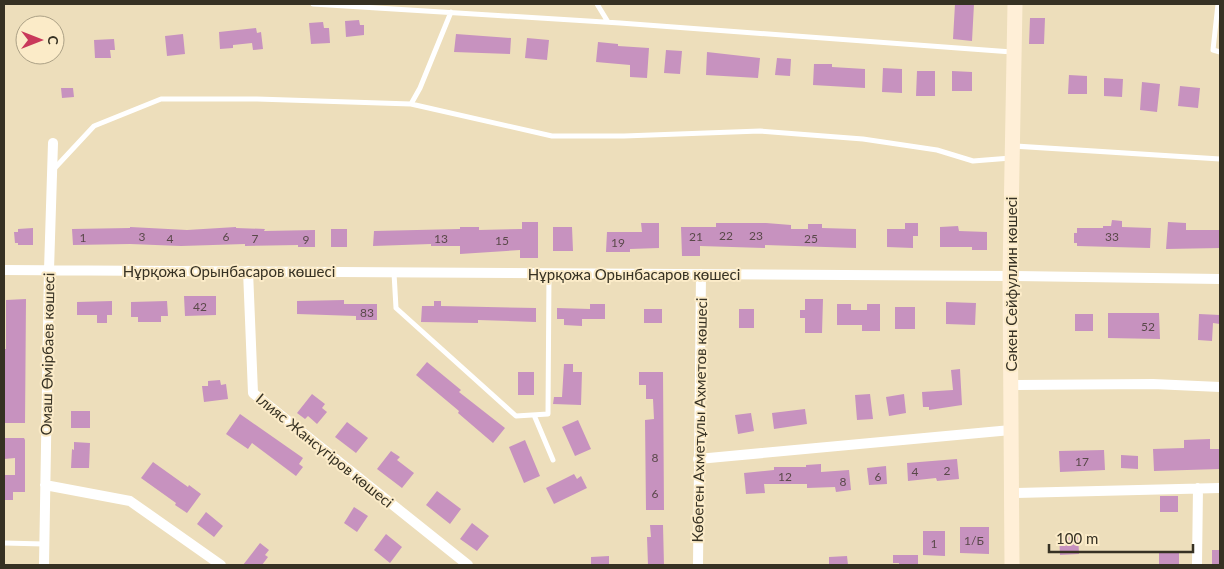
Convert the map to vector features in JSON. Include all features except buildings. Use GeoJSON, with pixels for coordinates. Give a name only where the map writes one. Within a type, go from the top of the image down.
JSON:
{"type":"FeatureCollection","features":[{"type":"Feature","properties":{"kind":"street","name":"Сәкен Сейфуллин көшесі"},"geometry":{"type":"LineString","coordinates":[[1012,565],[1010,276],[1015,4]]}},
{"type":"Feature","properties":{"kind":"street","name":"Омаш Өмірбаев көшесі"},"geometry":{"type":"LineString","coordinates":[[44,565],[53,143]]}},
{"type":"Feature","properties":{"kind":"street","name":"Нұрқожа Орынбасаров көшесі"},"geometry":{"type":"LineString","coordinates":[[4,270],[1220,279]]}},
{"type":"Feature","properties":{"kind":"street","name":"Ілияс Жансүгіров көшесі"},"geometry":{"type":"LineString","coordinates":[[248,271],[252,393],[468,565]]}},
{"type":"Feature","properties":{"kind":"street","name":"Көбеген Ахметұлы Ахметов көшесі"},"geometry":{"type":"LineString","coordinates":[[698,565],[701,274]]}},
{"type":"Feature","properties":{"kind":"street"},"geometry":{"type":"LineString","coordinates":[[1011,386],[1153,384],[1220,387]]}},
{"type":"Feature","properties":{"kind":"street"},"geometry":{"type":"LineString","coordinates":[[698,459],[1011,430]]}},
{"type":"Feature","properties":{"kind":"street"},"geometry":{"type":"LineString","coordinates":[[45,485],[130,501],[221,565]]}},
{"type":"Feature","properties":{"kind":"street"},"geometry":{"type":"LineString","coordinates":[[1197,565],[1198,488]]}},
{"type":"Feature","properties":{"kind":"street"},"geometry":{"type":"LineString","coordinates":[[1011,493],[1220,488]]}},
{"type":"Feature","properties":{"kind":"lane"},"geometry":{"type":"LineString","coordinates":[[314,4],[608,22],[1015,52]]}},
{"type":"Feature","properties":{"kind":"lane"},"geometry":{"type":"LineString","coordinates":[[597,4],[608,22]]}},
{"type":"Feature","properties":{"kind":"lane"},"geometry":{"type":"LineString","coordinates":[[1218,4],[1213,50],[1220,52]]}},
{"type":"Feature","properties":{"kind":"lane"},"geometry":{"type":"LineString","coordinates":[[411,104],[420,88],[451,12]]}},
{"type":"Feature","properties":{"kind":"lane"},"geometry":{"type":"LineString","coordinates":[[52,170],[94,126],[161,98],[257,98],[411,104],[552,136],[760,132],[863,139],[937,150],[973,161],[1012,152],[1220,159]]}},
{"type":"Feature","properties":{"kind":"lane"},"geometry":{"type":"LineString","coordinates":[[394,272],[396,308],[516,416],[548,414],[549,273]]}},
{"type":"Feature","properties":{"kind":"lane"},"geometry":{"type":"LineString","coordinates":[[534,415],[553,460]]}},
{"type":"Feature","properties":{"kind":"lane"},"geometry":{"type":"LineString","coordinates":[[4,544],[44,544]]}}]}
